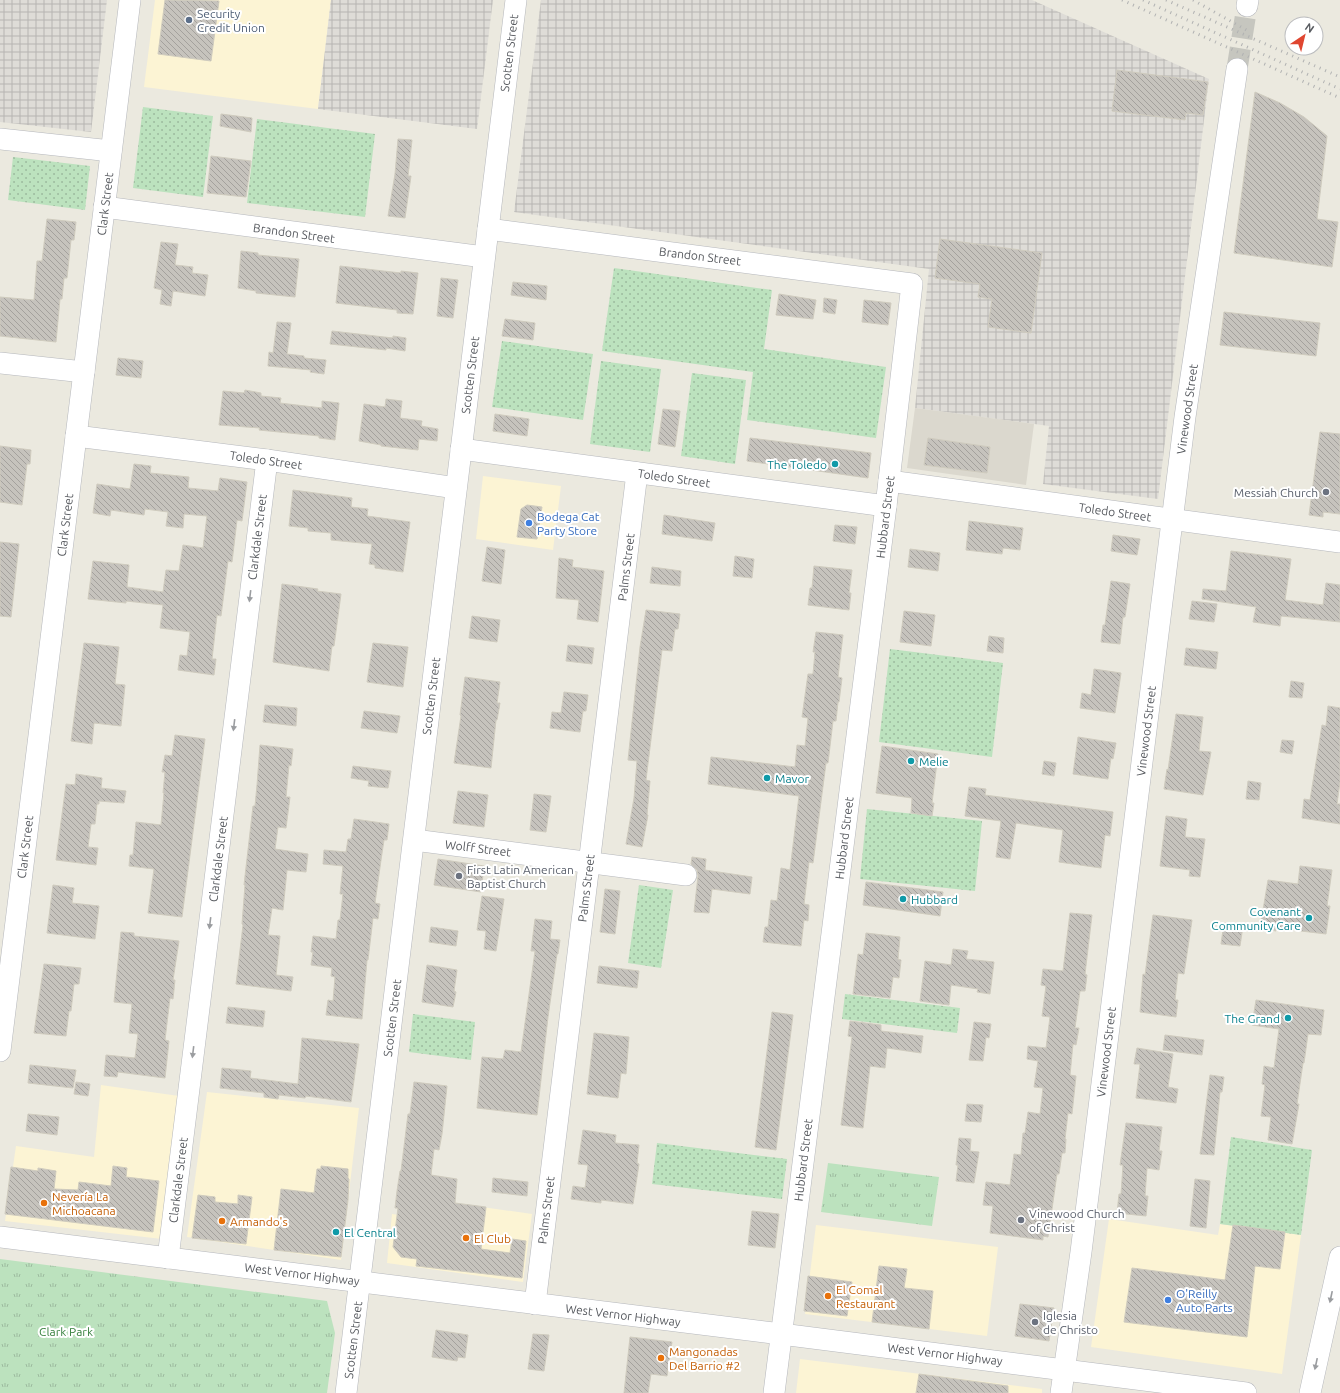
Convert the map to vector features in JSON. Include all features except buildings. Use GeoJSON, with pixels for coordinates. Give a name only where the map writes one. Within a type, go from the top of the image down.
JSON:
{"type":"FeatureCollection","features":[{"type":"Feature","properties":{"kind":"street","name":"Clark Street"},"geometry":{"type":"LineString","coordinates":[[0,1051],[7,938],[76,436],[130,0]]}},
{"type":"Feature","properties":{"kind":"street","name":"Scotten Street"},"geometry":{"type":"LineString","coordinates":[[346,1393],[516,0]]}},
{"type":"Feature","properties":{"kind":"street","name":"Vinewood Street"},"geometry":{"type":"LineString","coordinates":[[1061,1393],[1081,1252],[1185,417],[1237,69]]}},
{"type":"Feature","properties":{"kind":"street"},"geometry":{"type":"LineString","coordinates":[[0,139],[111,151]]}},
{"type":"Feature","properties":{"kind":"street","name":"Brandon Street"},"geometry":{"type":"LineString","coordinates":[[104,207],[484,257]]}},
{"type":"Feature","properties":{"kind":"street","name":"Brandon Street"},"geometry":{"type":"LineString","coordinates":[[488,228],[912,284]]}},
{"type":"Feature","properties":{"kind":"street","name":"Hubbard Street"},"geometry":{"type":"LineString","coordinates":[[774,1393],[886,506],[912,284]]}},
{"type":"Feature","properties":{"kind":"street"},"geometry":{"type":"LineString","coordinates":[[0,363],[84,372]]}},
{"type":"Feature","properties":{"kind":"street","name":"Toledo Street"},"geometry":{"type":"LineString","coordinates":[[76,436],[267,460],[456,488]]}},
{"type":"Feature","properties":{"kind":"street","name":"Toledo Street"},"geometry":{"type":"LineString","coordinates":[[461,449],[886,506]]}},
{"type":"Feature","properties":{"kind":"street","name":"Clarkdale Street"},"geometry":{"type":"LineString","coordinates":[[168,1258],[267,460]]}},
{"type":"Feature","properties":{"kind":"street","name":"Palms Street"},"geometry":{"type":"LineString","coordinates":[[535,1304],[637,473]]}},
{"type":"Feature","properties":{"kind":"street","name":"Toledo Street"},"geometry":{"type":"LineString","coordinates":[[889,481],[1340,542]]}},
{"type":"Feature","properties":{"kind":"street","name":"Wolff Street"},"geometry":{"type":"LineString","coordinates":[[414,840],[686,875]]}},
{"type":"Feature","properties":{"kind":"street","name":"West Vernor Highway"},"geometry":{"type":"LineString","coordinates":[[0,1237],[1064,1369],[1246,1393]]}},
{"type":"Feature","properties":{"kind":"street"},"geometry":{"type":"LineString","coordinates":[[1310,1393],[1340,1259]]}},
{"type":"Feature","properties":{"kind":"shaded area"},"geometry":{"type":"Polygon","coordinates":[[[0,0],[107,0],[91,132],[0,122],[0,0]]]}},
{"type":"Feature","properties":{"kind":"shaded area"},"geometry":{"type":"Polygon","coordinates":[[[155,0],[331,0],[318,109],[144,87],[155,0]]]}},
{"type":"Feature","properties":{"kind":"shaded area"},"geometry":{"type":"Polygon","coordinates":[[[331,0],[493,0],[477,129],[318,109],[331,0]]]}},
{"type":"Feature","properties":{"kind":"shaded area"},"geometry":{"type":"Polygon","coordinates":[[[541,0],[1032,0],[1209,79],[1158,499],[1043,484],[1049,426],[915,408],[929,269],[514,212],[541,0]]]}},
{"type":"Feature","properties":{"kind":"shaded area"},"geometry":{"type":"Polygon","coordinates":[[[915,408],[1034,424],[1026,485],[907,468],[915,408]]]}},
{"type":"Feature","properties":{"kind":"shaded area"},"geometry":{"type":"Polygon","coordinates":[[[483,476],[561,486],[553,550],[476,539],[483,476]]]}},
{"type":"Feature","properties":{"kind":"shaded area"},"geometry":{"type":"Polygon","coordinates":[[[101,1085],[179,1096],[162,1239],[5,1221],[16,1146],[94,1157],[101,1085]]]}},
{"type":"Feature","properties":{"kind":"shaded area"},"geometry":{"type":"Polygon","coordinates":[[[207,1092],[359,1108],[341,1260],[187,1237],[207,1092]]]}},
{"type":"Feature","properties":{"kind":"shaded area"},"geometry":{"type":"Polygon","coordinates":[[[440,1201],[532,1214],[523,1282],[387,1263],[392,1214],[437,1220],[440,1201]]]}},
{"type":"Feature","properties":{"kind":"shaded area"},"geometry":{"type":"Polygon","coordinates":[[[1109,1219],[1218,1235],[1220,1224],[1301,1235],[1282,1374],[1091,1347],[1109,1219]]]}},
{"type":"Feature","properties":{"kind":"shaded area"},"geometry":{"type":"Polygon","coordinates":[[[816,1225],[998,1247],[987,1336],[805,1314],[816,1225]]]}},
{"type":"Feature","properties":{"kind":"shaded area"},"geometry":{"type":"Polygon","coordinates":[[[800,1359],[1042,1389],[1042,1393],[796,1393],[800,1359]]]}},
{"type":"Feature","properties":{"kind":"green space"},"geometry":{"type":"Polygon","coordinates":[[[143,107],[213,116],[203,197],[133,188],[143,107]]]}},
{"type":"Feature","properties":{"kind":"green space"},"geometry":{"type":"Polygon","coordinates":[[[257,119],[375,134],[365,217],[247,203],[257,119]]]}},
{"type":"Feature","properties":{"kind":"green space"},"geometry":{"type":"Polygon","coordinates":[[[13,157],[90,166],[85,210],[8,200],[13,157]]]}},
{"type":"Feature","properties":{"kind":"green space"},"geometry":{"type":"Polygon","coordinates":[[[614,268],[772,290],[764,349],[886,367],[876,438],[747,420],[753,372],[602,351],[614,268]]]}},
{"type":"Feature","properties":{"kind":"green space"},"geometry":{"type":"Polygon","coordinates":[[[502,341],[593,354],[583,420],[492,407],[502,341]]]}},
{"type":"Feature","properties":{"kind":"green space"},"geometry":{"type":"Polygon","coordinates":[[[601,361],[661,369],[650,452],[590,444],[601,361]]]}},
{"type":"Feature","properties":{"kind":"green space"},"geometry":{"type":"Polygon","coordinates":[[[692,373],[746,380],[735,464],[681,456],[692,373]]]}},
{"type":"Feature","properties":{"kind":"green space"},"geometry":{"type":"Polygon","coordinates":[[[890,649],[1003,663],[992,757],[879,742],[890,649]]]}},
{"type":"Feature","properties":{"kind":"green space"},"geometry":{"type":"Polygon","coordinates":[[[867,809],[982,821],[975,891],[860,879],[867,809]]]}},
{"type":"Feature","properties":{"kind":"green space"},"geometry":{"type":"Polygon","coordinates":[[[639,885],[673,890],[661,968],[628,963],[639,885]]]}},
{"type":"Feature","properties":{"kind":"green space"},"geometry":{"type":"Polygon","coordinates":[[[845,994],[960,1008],[957,1033],[842,1019],[845,994]]]}},
{"type":"Feature","properties":{"kind":"green space"},"geometry":{"type":"Polygon","coordinates":[[[413,1014],[475,1022],[471,1060],[409,1052],[413,1014]]]}},
{"type":"Feature","properties":{"kind":"green space"},"geometry":{"type":"Polygon","coordinates":[[[1231,1137],[1312,1150],[1301,1235],[1220,1224],[1231,1137]]]}},
{"type":"Feature","properties":{"kind":"green space"},"geometry":{"type":"Polygon","coordinates":[[[657,1143],[787,1159],[782,1199],[652,1184],[657,1143]]]}},
{"type":"Feature","properties":{"kind":"green space"},"geometry":{"type":"Polygon","coordinates":[[[828,1163],[939,1177],[932,1226],[821,1212],[828,1163]]]}},
{"type":"Feature","properties":{"kind":"green space","name":"Clark Park"},"geometry":{"type":"Polygon","coordinates":[[[0,1259],[327,1301],[335,1333],[327,1393],[0,1393],[0,1259]]]}},
{"type":"Feature","properties":{"kind":"tunnel"},"geometry":{"type":"LineString","coordinates":[[1237,69],[1247,6]]}},
{"type":"Feature","properties":{"kind":"railway"},"geometry":{"type":"LineString","coordinates":[[1122,0],[1340,98]]}},
{"type":"Feature","properties":{"kind":"railway"},"geometry":{"type":"LineString","coordinates":[[1143,0],[1340,89]]}},
{"type":"Feature","properties":{"kind":"railway"},"geometry":{"type":"LineString","coordinates":[[1166,0],[1340,77]]}},
{"type":"Feature","properties":{"kind":"railway"},"geometry":{"type":"LineString","coordinates":[[1193,0],[1250,32]]}},
{"type":"Feature","properties":{"kind":"place","name":"Security Credit Union"},"geometry":{"type":"Point","coordinates":[189,20]}},
{"type":"Feature","properties":{"kind":"place","name":"The Toledo"},"geometry":{"type":"Point","coordinates":[835,464]}},
{"type":"Feature","properties":{"kind":"place","name":"Messiah Church"},"geometry":{"type":"Point","coordinates":[1326,492]}},
{"type":"Feature","properties":{"kind":"place","name":"Bodega Cat Party Store"},"geometry":{"type":"Point","coordinates":[529,523]}},
{"type":"Feature","properties":{"kind":"place","name":"Melie"},"geometry":{"type":"Point","coordinates":[911,761]}},
{"type":"Feature","properties":{"kind":"place","name":"Mavor"},"geometry":{"type":"Point","coordinates":[767,778]}},
{"type":"Feature","properties":{"kind":"place","name":"First Latin American Baptist Church"},"geometry":{"type":"Point","coordinates":[459,876]}},
{"type":"Feature","properties":{"kind":"place","name":"Hubbard"},"geometry":{"type":"Point","coordinates":[903,899]}},
{"type":"Feature","properties":{"kind":"place","name":"Covenant Community Care"},"geometry":{"type":"Point","coordinates":[1309,918]}},
{"type":"Feature","properties":{"kind":"place","name":"The Grand"},"geometry":{"type":"Point","coordinates":[1288,1018]}},
{"type":"Feature","properties":{"kind":"place","name":"Nevería La Michoacana"},"geometry":{"type":"Point","coordinates":[44,1203]}},
{"type":"Feature","properties":{"kind":"place","name":"Vinewood Church of Christ"},"geometry":{"type":"Point","coordinates":[1021,1220]}},
{"type":"Feature","properties":{"kind":"place","name":"Armando's"},"geometry":{"type":"Point","coordinates":[222,1221]}},
{"type":"Feature","properties":{"kind":"place","name":"El Central"},"geometry":{"type":"Point","coordinates":[336,1232]}},
{"type":"Feature","properties":{"kind":"place","name":"El Club"},"geometry":{"type":"Point","coordinates":[466,1238]}},
{"type":"Feature","properties":{"kind":"place","name":"El Comal Restaurant"},"geometry":{"type":"Point","coordinates":[828,1296]}},
{"type":"Feature","properties":{"kind":"place","name":"O'Reilly Auto Parts"},"geometry":{"type":"Point","coordinates":[1168,1300]}},
{"type":"Feature","properties":{"kind":"place","name":"Iglesia de Christo"},"geometry":{"type":"Point","coordinates":[1035,1322]}},
{"type":"Feature","properties":{"kind":"place","name":"Mangonadas Del Barrio #2"},"geometry":{"type":"Point","coordinates":[661,1358]}}]}
